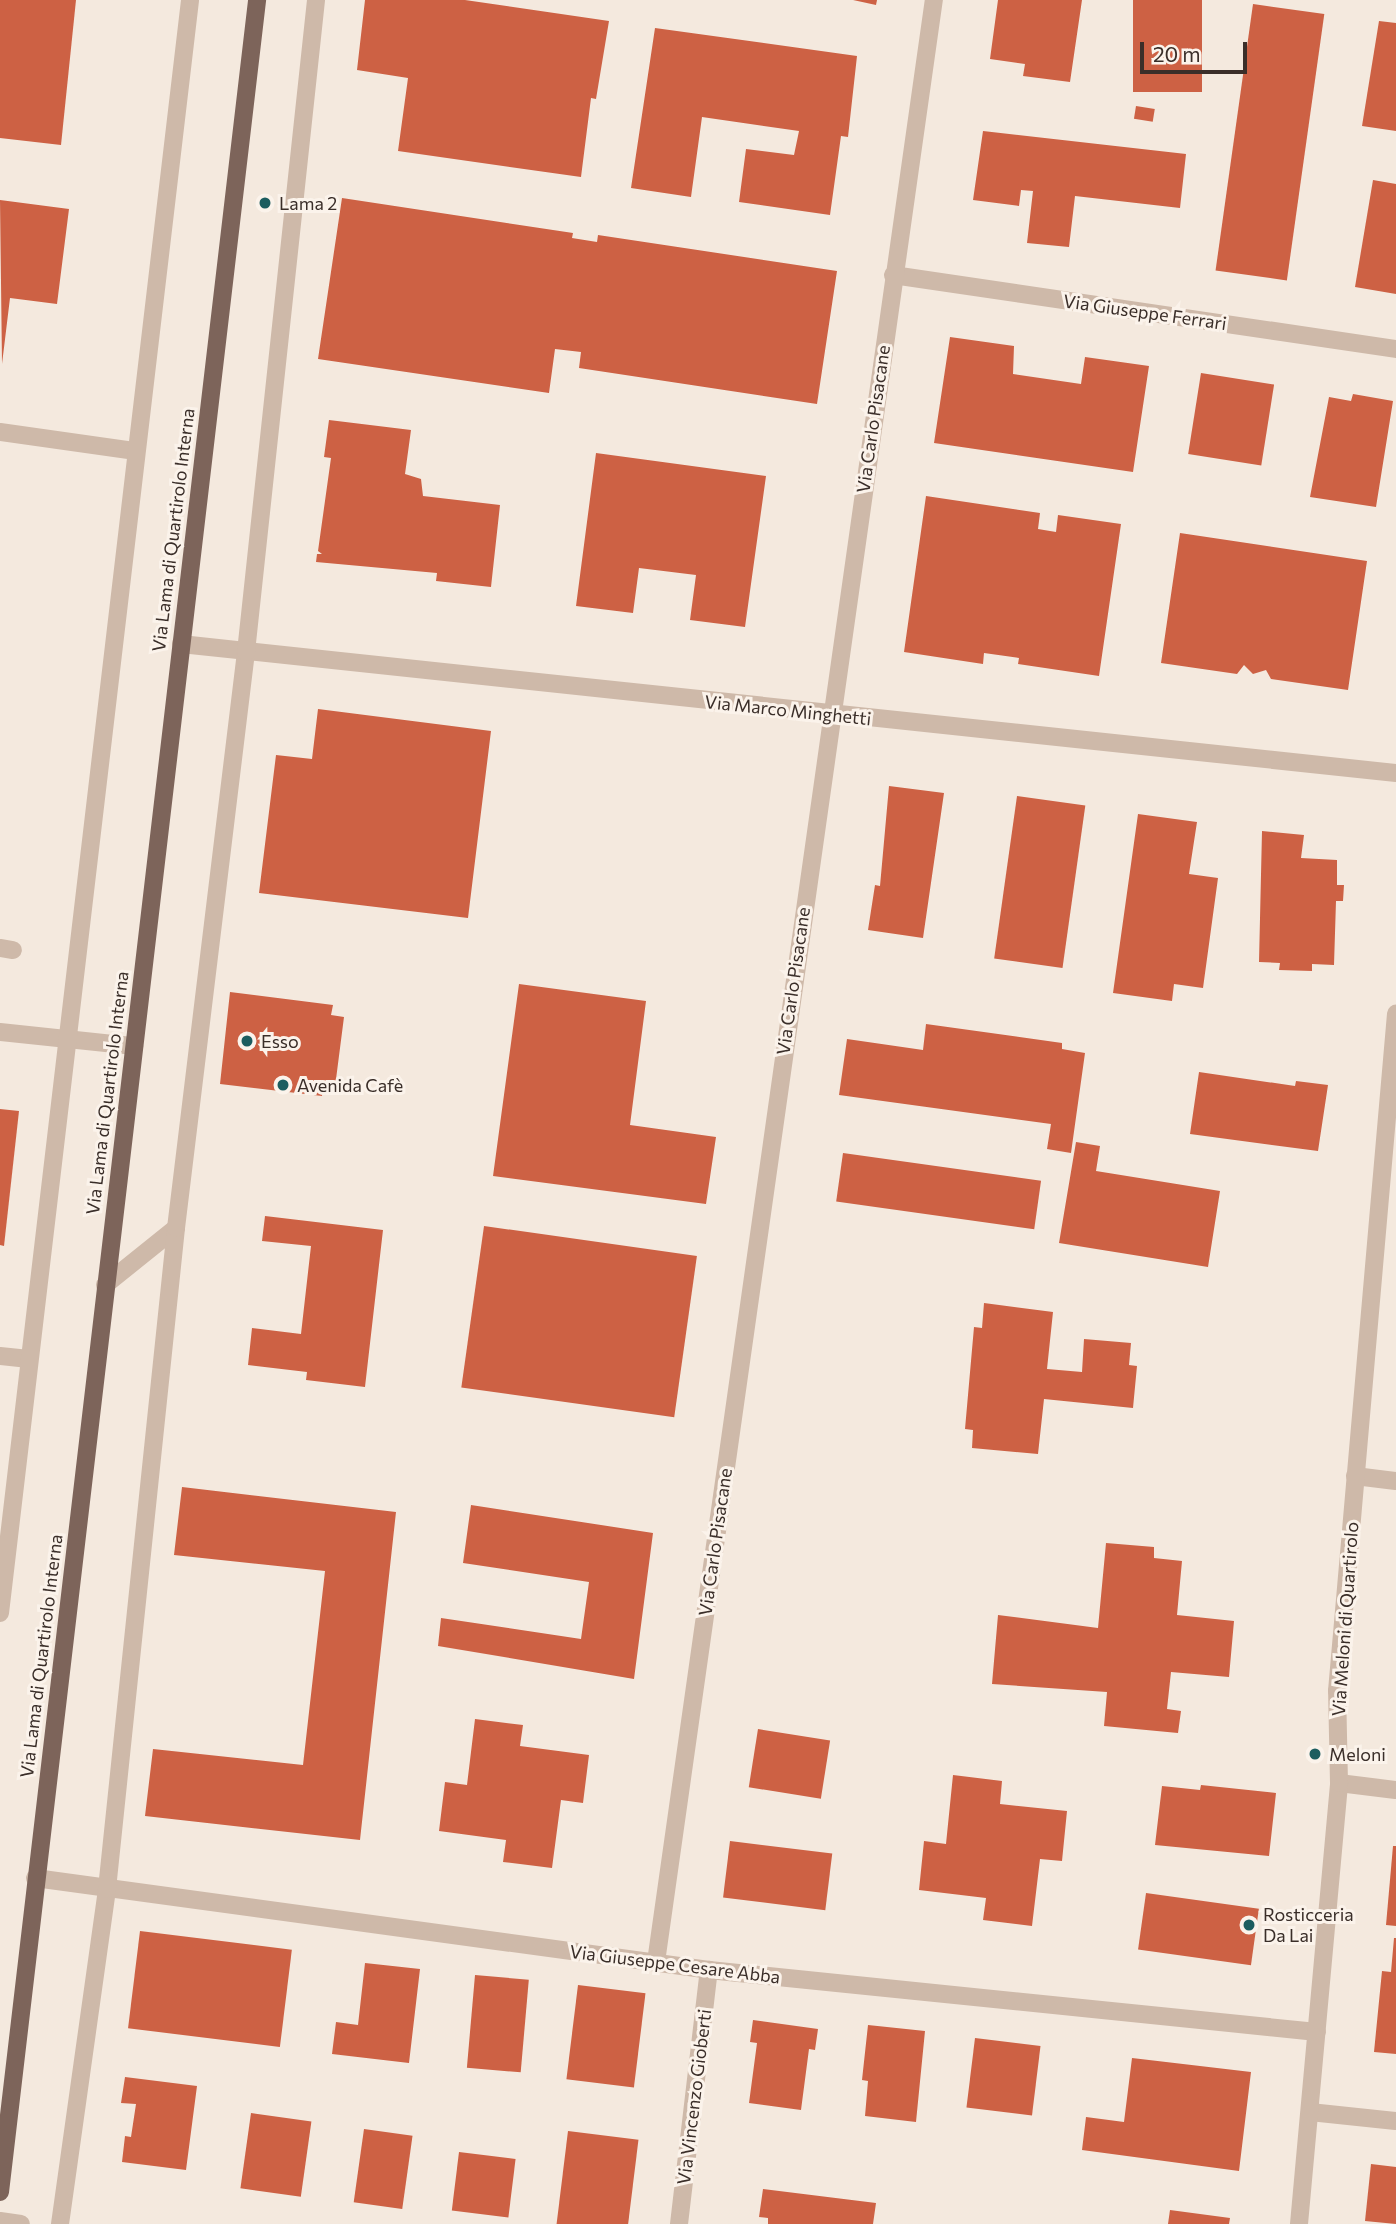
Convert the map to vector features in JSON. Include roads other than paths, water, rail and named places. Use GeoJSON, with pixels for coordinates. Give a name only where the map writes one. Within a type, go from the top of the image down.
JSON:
{"type":"FeatureCollection","features":[{"type":"Feature","properties":{"kind":"main road","name":"Via Lama di Quartirolo Interna"},"geometry":{"type":"LineString","coordinates":[[0,2192],[257,0]]}},
{"type":"Feature","properties":{"kind":"street"},"geometry":{"type":"LineString","coordinates":[[0,1613],[190,0]]}},
{"type":"Feature","properties":{"kind":"street"},"geometry":{"type":"LineString","coordinates":[[60,2224],[107,1889],[176,1228],[246,652],[316,0]]}},
{"type":"Feature","properties":{"kind":"street","name":"Via Carlo Pisacane"},"geometry":{"type":"LineString","coordinates":[[656,1962],[934,0]]}},
{"type":"Feature","properties":{"kind":"street","name":"Via Giuseppe Ferrari"},"geometry":{"type":"LineString","coordinates":[[894,275],[1396,349]]}},
{"type":"Feature","properties":{"kind":"street"},"geometry":{"type":"LineString","coordinates":[[0,432],[136,451]]}},
{"type":"Feature","properties":{"kind":"street","name":"Via Marco Minghetti"},"geometry":{"type":"LineString","coordinates":[[181,644],[1396,773]]}},
{"type":"Feature","properties":{"kind":"street","name":"Via Meloni di Quartirolo"},"geometry":{"type":"LineString","coordinates":[[1299,2224],[1339,1783],[1337,1691],[1355,1476],[1391,1166],[1396,1014]]}},
{"type":"Feature","properties":{"kind":"street"},"geometry":{"type":"LineString","coordinates":[[0,1032],[135,1046]]}},
{"type":"Feature","properties":{"kind":"street"},"geometry":{"type":"LineString","coordinates":[[105,1286],[176,1228]]}},
{"type":"Feature","properties":{"kind":"street"},"geometry":{"type":"LineString","coordinates":[[0,1356],[29,1359]]}},
{"type":"Feature","properties":{"kind":"street"},"geometry":{"type":"LineString","coordinates":[[1355,1476],[1396,1481]]}},
{"type":"Feature","properties":{"kind":"street"},"geometry":{"type":"LineString","coordinates":[[1339,1783],[1396,1790]]}},
{"type":"Feature","properties":{"kind":"street","name":"Via Giuseppe Cesare Abba"},"geometry":{"type":"LineString","coordinates":[[35,1878],[709,1970],[1317,2032]]}},
{"type":"Feature","properties":{"kind":"street","name":"Via Vincenzo Gioberti"},"geometry":{"type":"LineString","coordinates":[[679,2224],[709,1970]]}},
{"type":"Feature","properties":{"kind":"street"},"geometry":{"type":"LineString","coordinates":[[1311,2112],[1396,2121]]}},
{"type":"Feature","properties":{"kind":"street"},"geometry":{"type":"LineString","coordinates":[[0,2221],[21,2224]]}},
{"type":"Feature","properties":{"kind":"place","name":"Lama 2"},"geometry":{"type":"Point","coordinates":[265,203]}},
{"type":"Feature","properties":{"kind":"place","name":"Esso"},"geometry":{"type":"Point","coordinates":[247,1041]}},
{"type":"Feature","properties":{"kind":"place","name":"Avenida Cafè"},"geometry":{"type":"Point","coordinates":[283,1085]}},
{"type":"Feature","properties":{"kind":"place","name":"Meloni"},"geometry":{"type":"Point","coordinates":[1315,1754]}},
{"type":"Feature","properties":{"kind":"place","name":"Rosticceria Da Lai"},"geometry":{"type":"Point","coordinates":[1249,1925]}}]}
